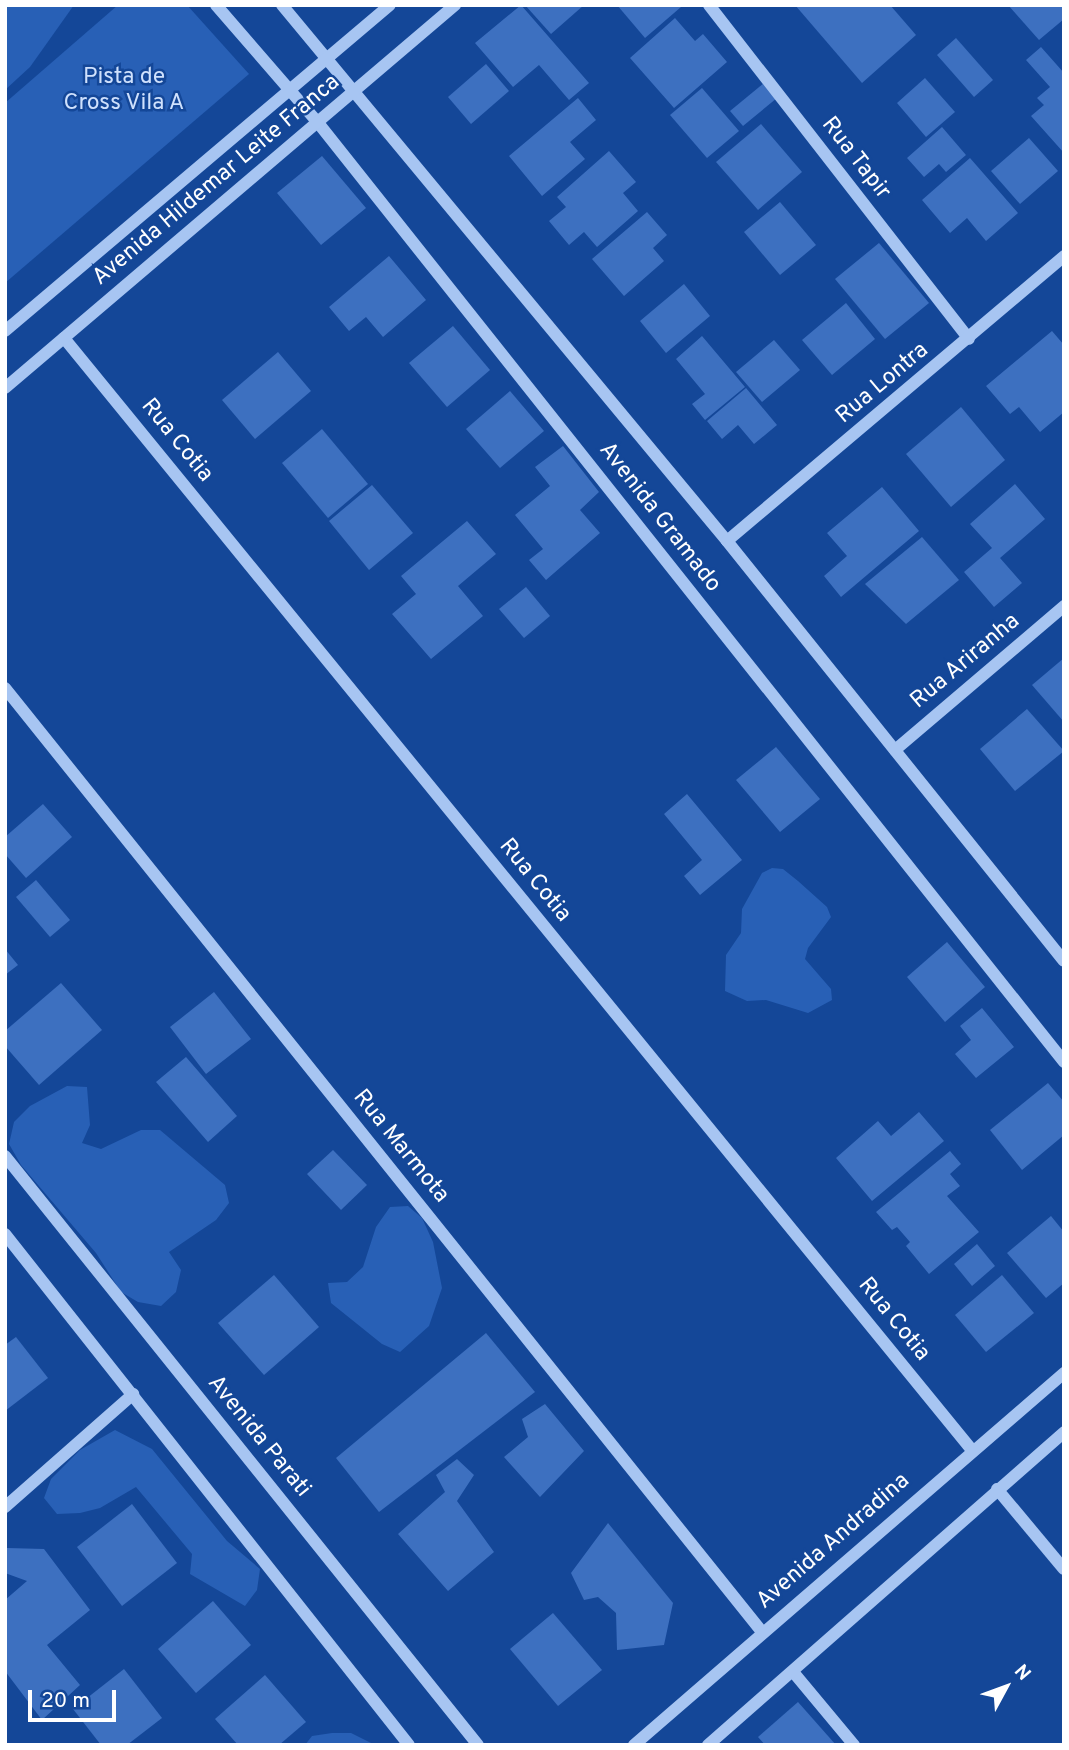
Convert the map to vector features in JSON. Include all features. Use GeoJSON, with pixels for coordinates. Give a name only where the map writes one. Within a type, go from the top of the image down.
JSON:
{"type":"FeatureCollection","features":[{"type":"Feature","properties":{"kind":"street","name":"Avenida Gramado"},"geometry":{"type":"LineString","coordinates":[[216,5],[318,124],[1064,1062]]}},
{"type":"Feature","properties":{"kind":"street","name":"Avenida Gramado"},"geometry":{"type":"LineString","coordinates":[[282,5],[727,541],[1064,961]]}},
{"type":"Feature","properties":{"kind":"street","name":"Avenida Hildemar Leite Franca"},"geometry":{"type":"LineString","coordinates":[[5,331],[291,92],[390,5]]}},
{"type":"Feature","properties":{"kind":"street","name":"Avenida Hildemar Leite Franca"},"geometry":{"type":"LineString","coordinates":[[5,388],[455,5]]}},
{"type":"Feature","properties":{"kind":"street","name":"Rua Tapir"},"geometry":{"type":"LineString","coordinates":[[709,5],[969,339]]}},
{"type":"Feature","properties":{"kind":"street","name":"Rua Lontra"},"geometry":{"type":"LineString","coordinates":[[727,541],[1064,256]]}},
{"type":"Feature","properties":{"kind":"street","name":"Rua Cotia"},"geometry":{"type":"LineString","coordinates":[[64,338],[972,1450]]}},
{"type":"Feature","properties":{"kind":"street","name":"Rua Ariranha"},"geometry":{"type":"LineString","coordinates":[[895,750],[1064,606]]}},
{"type":"Feature","properties":{"kind":"street","name":"Rua Marmota"},"geometry":{"type":"LineString","coordinates":[[5,688],[762,1632]]}},
{"type":"Feature","properties":{"kind":"street","name":"Avenida Parati"},"geometry":{"type":"LineString","coordinates":[[5,1156],[478,1745]]}},
{"type":"Feature","properties":{"kind":"street"},"geometry":{"type":"LineString","coordinates":[[5,1234],[409,1745]]}},
{"type":"Feature","properties":{"kind":"street","name":"Avenida Andradina"},"geometry":{"type":"LineString","coordinates":[[635,1745],[762,1632],[1064,1373]]}},
{"type":"Feature","properties":{"kind":"street"},"geometry":{"type":"LineString","coordinates":[[5,1507],[133,1394]]}},
{"type":"Feature","properties":{"kind":"street"},"geometry":{"type":"LineString","coordinates":[[708,1745],[794,1673],[1064,1432]]}},
{"type":"Feature","properties":{"kind":"street"},"geometry":{"type":"LineString","coordinates":[[997,1489],[1064,1569]]}},
{"type":"Feature","properties":{"kind":"street"},"geometry":{"type":"LineString","coordinates":[[794,1673],[854,1745]]}},
{"type":"Feature","properties":{"kind":"green space"},"geometry":{"type":"Polygon","coordinates":[[[5,5],[74,5],[30,67],[5,90],[5,5]]]}},
{"type":"Feature","properties":{"kind":"green space","name":"Pista de Cross Vila A"},"geometry":{"type":"Polygon","coordinates":[[[118,5],[187,5],[249,74],[5,283],[5,103],[118,5]]]}},
{"type":"Feature","properties":{"kind":"green space"},"geometry":{"type":"Polygon","coordinates":[[[772,868],[783,869],[798,881],[827,907],[831,917],[808,948],[805,959],[831,989],[832,1000],[808,1013],[766,1000],[747,1001],[725,991],[726,955],[741,933],[742,909],[762,873],[772,868]]]}},
{"type":"Feature","properties":{"kind":"green space"},"geometry":{"type":"Polygon","coordinates":[[[67,1086],[87,1087],[90,1125],[82,1143],[101,1149],[141,1130],[160,1130],[225,1185],[229,1203],[216,1220],[169,1252],[181,1270],[176,1292],[161,1306],[138,1302],[121,1292],[96,1253],[21,1165],[9,1144],[14,1122],[30,1106],[67,1086]]]}},
{"type":"Feature","properties":{"kind":"green space"},"geometry":{"type":"Polygon","coordinates":[[[408,1206],[422,1218],[433,1242],[442,1288],[429,1326],[400,1352],[382,1344],[331,1303],[328,1283],[347,1282],[363,1267],[376,1227],[390,1207],[408,1206]]]}},
{"type":"Feature","properties":{"kind":"green space"},"geometry":{"type":"Polygon","coordinates":[[[115,1430],[152,1449],[227,1541],[260,1569],[257,1590],[245,1606],[190,1574],[192,1554],[136,1487],[100,1508],[80,1513],[57,1514],[44,1498],[51,1479],[80,1450],[115,1430]]]}},
{"type":"Feature","properties":{"kind":"green space"},"geometry":{"type":"Polygon","coordinates":[[[351,1733],[375,1745],[305,1745],[312,1736],[351,1733]]]}},
{"type":"Feature","properties":{"kind":"building"},"geometry":{"type":"Polygon","coordinates":[[[521,5],[589,83],[569,100],[539,65],[513,87],[475,43],[521,5]]]}},
{"type":"Feature","properties":{"kind":"building"},"geometry":{"type":"Polygon","coordinates":[[[525,5],[584,5],[551,34],[525,5]]]}},
{"type":"Feature","properties":{"kind":"building"},"geometry":{"type":"Polygon","coordinates":[[[617,5],[680,5],[681,7],[645,38],[617,5]]]}},
{"type":"Feature","properties":{"kind":"building"},"geometry":{"type":"Polygon","coordinates":[[[795,5],[890,5],[916,35],[862,83],[795,5]]]}},
{"type":"Feature","properties":{"kind":"building"},"geometry":{"type":"Polygon","coordinates":[[[1008,5],[1064,5],[1064,19],[1039,40],[1008,5]]]}},
{"type":"Feature","properties":{"kind":"building"},"geometry":{"type":"Polygon","coordinates":[[[675,18],[695,41],[703,34],[727,62],[674,108],[630,58],[675,18]]]}},
{"type":"Feature","properties":{"kind":"building"},"geometry":{"type":"Polygon","coordinates":[[[956,38],[993,80],[974,97],[937,55],[956,38]]]}},
{"type":"Feature","properties":{"kind":"building"},"geometry":{"type":"Polygon","coordinates":[[[1041,47],[1064,73],[1064,153],[1031,116],[1044,105],[1037,98],[1050,87],[1026,60],[1041,47]]]}},
{"type":"Feature","properties":{"kind":"building"},"geometry":{"type":"Polygon","coordinates":[[[486,64],[509,91],[471,124],[448,97],[486,64]]]}},
{"type":"Feature","properties":{"kind":"building"},"geometry":{"type":"Polygon","coordinates":[[[925,78],[955,112],[926,137],[897,103],[925,78]]]}},
{"type":"Feature","properties":{"kind":"building"},"geometry":{"type":"Polygon","coordinates":[[[764,83],[777,98],[743,126],[730,111],[764,83]]]}},
{"type":"Feature","properties":{"kind":"building"},"geometry":{"type":"Polygon","coordinates":[[[702,88],[739,131],[707,158],[670,115],[702,88]]]}},
{"type":"Feature","properties":{"kind":"building"},"geometry":{"type":"Polygon","coordinates":[[[578,98],[596,120],[570,142],[585,159],[542,196],[509,156],[578,98]]]}},
{"type":"Feature","properties":{"kind":"building"},"geometry":{"type":"Polygon","coordinates":[[[761,124],[802,172],[758,210],[716,162],[761,124]]]}},
{"type":"Feature","properties":{"kind":"building"},"geometry":{"type":"Polygon","coordinates":[[[942,127],[966,155],[946,172],[939,164],[924,177],[907,158],[942,127]]]}},
{"type":"Feature","properties":{"kind":"building"},"geometry":{"type":"Polygon","coordinates":[[[1029,138],[1058,171],[1020,204],[991,171],[1029,138]]]}},
{"type":"Feature","properties":{"kind":"building"},"geometry":{"type":"Polygon","coordinates":[[[609,151],[636,182],[623,193],[638,211],[597,247],[584,232],[569,245],[549,221],[566,207],[557,197],[609,151]]]}},
{"type":"Feature","properties":{"kind":"building"},"geometry":{"type":"Polygon","coordinates":[[[322,156],[366,208],[321,245],[277,193],[322,156]]]}},
{"type":"Feature","properties":{"kind":"building"},"geometry":{"type":"Polygon","coordinates":[[[970,158],[1018,213],[986,241],[967,218],[950,233],[922,200],[970,158]]]}},
{"type":"Feature","properties":{"kind":"building"},"geometry":{"type":"Polygon","coordinates":[[[780,202],[816,245],[780,275],[744,232],[780,202]]]}},
{"type":"Feature","properties":{"kind":"building"},"geometry":{"type":"Polygon","coordinates":[[[647,212],[667,235],[653,248],[664,261],[624,296],[592,259],[647,212]]]}},
{"type":"Feature","properties":{"kind":"building"},"geometry":{"type":"Polygon","coordinates":[[[879,243],[929,303],[885,339],[835,279],[879,243]]]}},
{"type":"Feature","properties":{"kind":"building"},"geometry":{"type":"Polygon","coordinates":[[[389,256],[426,300],[383,337],[366,317],[349,331],[329,307],[389,256]]]}},
{"type":"Feature","properties":{"kind":"building"},"geometry":{"type":"Polygon","coordinates":[[[684,284],[710,316],[666,353],[640,321],[684,284]]]}},
{"type":"Feature","properties":{"kind":"building"},"geometry":{"type":"Polygon","coordinates":[[[846,303],[875,339],[832,375],[802,340],[846,303]]]}},
{"type":"Feature","properties":{"kind":"building"},"geometry":{"type":"Polygon","coordinates":[[[453,326],[490,370],[447,407],[409,363],[453,326]]]}},
{"type":"Feature","properties":{"kind":"building"},"geometry":{"type":"Polygon","coordinates":[[[1052,331],[1064,345],[1064,412],[1040,432],[1019,407],[1010,414],[986,386],[1052,331]]]}},
{"type":"Feature","properties":{"kind":"building"},"geometry":{"type":"Polygon","coordinates":[[[702,336],[745,387],[705,420],[692,404],[705,394],[676,359],[702,336]]]}},
{"type":"Feature","properties":{"kind":"building"},"geometry":{"type":"Polygon","coordinates":[[[774,340],[800,370],[762,402],[736,372],[774,340]]]}},
{"type":"Feature","properties":{"kind":"building"},"geometry":{"type":"Polygon","coordinates":[[[278,352],[311,391],[255,439],[222,400],[278,352]]]}},
{"type":"Feature","properties":{"kind":"building"},"geometry":{"type":"Polygon","coordinates":[[[746,388],[777,425],[754,444],[738,425],[722,439],[707,421],[746,388]]]}},
{"type":"Feature","properties":{"kind":"building"},"geometry":{"type":"Polygon","coordinates":[[[510,391],[544,431],[500,468],[466,429],[510,391]]]}},
{"type":"Feature","properties":{"kind":"building"},"geometry":{"type":"Polygon","coordinates":[[[961,407],[1005,460],[951,507],[906,454],[961,407]]]}},
{"type":"Feature","properties":{"kind":"building"},"geometry":{"type":"Polygon","coordinates":[[[322,429],[368,484],[328,518],[282,463],[322,429]]]}},
{"type":"Feature","properties":{"kind":"building"},"geometry":{"type":"Polygon","coordinates":[[[563,446],[599,492],[580,510],[600,533],[546,580],[529,560],[543,549],[515,515],[550,486],[535,467],[563,446]]]}},
{"type":"Feature","properties":{"kind":"building"},"geometry":{"type":"Polygon","coordinates":[[[1015,484],[1045,519],[1000,558],[1022,583],[994,607],[964,572],[992,548],[970,524],[1015,484]]]}},
{"type":"Feature","properties":{"kind":"building"},"geometry":{"type":"Polygon","coordinates":[[[372,485],[413,533],[369,570],[329,521],[372,485]]]}},
{"type":"Feature","properties":{"kind":"building"},"geometry":{"type":"Polygon","coordinates":[[[882,487],[919,531],[841,597],[824,576],[847,556],[827,533],[882,487]]]}},
{"type":"Feature","properties":{"kind":"building"},"geometry":{"type":"Polygon","coordinates":[[[467,521],[496,554],[458,586],[483,616],[431,659],[392,614],[416,594],[401,576],[467,521]]]}},
{"type":"Feature","properties":{"kind":"building"},"geometry":{"type":"Polygon","coordinates":[[[922,537],[959,580],[906,624],[865,584],[922,537]]]}},
{"type":"Feature","properties":{"kind":"building"},"geometry":{"type":"Polygon","coordinates":[[[526,587],[550,616],[524,638],[499,609],[526,587]]]}},
{"type":"Feature","properties":{"kind":"building"},"geometry":{"type":"Polygon","coordinates":[[[1064,658],[1064,722],[1032,685],[1064,658]]]}},
{"type":"Feature","properties":{"kind":"building"},"geometry":{"type":"Polygon","coordinates":[[[1027,709],[1064,751],[1015,791],[980,749],[1027,709]]]}},
{"type":"Feature","properties":{"kind":"building"},"geometry":{"type":"Polygon","coordinates":[[[776,747],[820,799],[780,832],[736,780],[776,747]]]}},
{"type":"Feature","properties":{"kind":"building"},"geometry":{"type":"Polygon","coordinates":[[[687,794],[742,860],[700,895],[684,876],[702,860],[664,814],[687,794]]]}},
{"type":"Feature","properties":{"kind":"building"},"geometry":{"type":"Polygon","coordinates":[[[43,804],[72,837],[26,878],[5,854],[5,837],[43,804]]]}},
{"type":"Feature","properties":{"kind":"building"},"geometry":{"type":"Polygon","coordinates":[[[36,880],[70,920],[50,937],[16,897],[36,880]]]}},
{"type":"Feature","properties":{"kind":"building"},"geometry":{"type":"Polygon","coordinates":[[[947,942],[985,987],[945,1022],[907,977],[947,942]]]}},
{"type":"Feature","properties":{"kind":"building"},"geometry":{"type":"Polygon","coordinates":[[[5,949],[18,965],[5,975],[5,949]]]}},
{"type":"Feature","properties":{"kind":"building"},"geometry":{"type":"Polygon","coordinates":[[[61,983],[102,1030],[39,1085],[5,1046],[5,1031],[61,983]]]}},
{"type":"Feature","properties":{"kind":"building"},"geometry":{"type":"Polygon","coordinates":[[[214,992],[251,1039],[206,1074],[170,1027],[214,992]]]}},
{"type":"Feature","properties":{"kind":"building"},"geometry":{"type":"Polygon","coordinates":[[[982,1008],[1014,1047],[976,1078],[955,1054],[971,1040],[960,1026],[982,1008]]]}},
{"type":"Feature","properties":{"kind":"building"},"geometry":{"type":"Polygon","coordinates":[[[186,1057],[237,1116],[208,1142],[156,1082],[186,1057]]]}},
{"type":"Feature","properties":{"kind":"building"},"geometry":{"type":"Polygon","coordinates":[[[1048,1083],[1064,1102],[1064,1135],[1022,1170],[990,1130],[1048,1083]]]}},
{"type":"Feature","properties":{"kind":"building"},"geometry":{"type":"Polygon","coordinates":[[[919,1112],[944,1141],[872,1201],[836,1158],[878,1121],[891,1136],[919,1112]]]}},
{"type":"Feature","properties":{"kind":"building"},"geometry":{"type":"Polygon","coordinates":[[[333,1150],[367,1185],[341,1210],[307,1174],[333,1150]]]}},
{"type":"Feature","properties":{"kind":"building"},"geometry":{"type":"Polygon","coordinates":[[[950,1151],[961,1164],[950,1174],[960,1186],[947,1196],[979,1232],[929,1274],[906,1246],[910,1242],[897,1227],[892,1230],[876,1212],[950,1151]]]}},
{"type":"Feature","properties":{"kind":"building"},"geometry":{"type":"Polygon","coordinates":[[[1051,1216],[1064,1232],[1064,1283],[1046,1298],[1007,1253],[1051,1216]]]}},
{"type":"Feature","properties":{"kind":"building"},"geometry":{"type":"Polygon","coordinates":[[[977,1244],[995,1266],[972,1286],[954,1264],[977,1244]]]}},
{"type":"Feature","properties":{"kind":"building"},"geometry":{"type":"Polygon","coordinates":[[[274,1275],[319,1327],[264,1375],[218,1323],[274,1275]]]}},
{"type":"Feature","properties":{"kind":"building"},"geometry":{"type":"Polygon","coordinates":[[[1002,1275],[1034,1313],[986,1352],[955,1315],[1002,1275]]]}},
{"type":"Feature","properties":{"kind":"building"},"geometry":{"type":"Polygon","coordinates":[[[486,1333],[535,1392],[379,1512],[336,1458],[486,1333]]]}},
{"type":"Feature","properties":{"kind":"building"},"geometry":{"type":"Polygon","coordinates":[[[16,1337],[48,1378],[5,1411],[5,1345],[16,1337]]]}},
{"type":"Feature","properties":{"kind":"building"},"geometry":{"type":"Polygon","coordinates":[[[545,1404],[584,1451],[540,1497],[504,1457],[528,1437],[522,1419],[545,1404]]]}},
{"type":"Feature","properties":{"kind":"building"},"geometry":{"type":"Polygon","coordinates":[[[457,1459],[474,1475],[457,1501],[494,1552],[448,1591],[398,1534],[445,1492],[436,1475],[457,1459]]]}},
{"type":"Feature","properties":{"kind":"building"},"geometry":{"type":"Polygon","coordinates":[[[132,1504],[177,1563],[122,1606],[77,1547],[132,1504]]]}},
{"type":"Feature","properties":{"kind":"building"},"geometry":{"type":"Polygon","coordinates":[[[608,1523],[673,1603],[664,1645],[617,1650],[616,1613],[598,1597],[584,1600],[571,1573],[608,1523]]]}},
{"type":"Feature","properties":{"kind":"building"},"geometry":{"type":"Polygon","coordinates":[[[7,1548],[44,1549],[90,1610],[47,1645],[80,1685],[42,1720],[5,1671],[5,1600],[27,1581],[5,1573],[7,1548]]]}},
{"type":"Feature","properties":{"kind":"building"},"geometry":{"type":"Polygon","coordinates":[[[213,1601],[251,1645],[196,1693],[158,1649],[213,1601]]]}},
{"type":"Feature","properties":{"kind":"building"},"geometry":{"type":"Polygon","coordinates":[[[553,1613],[602,1670],[558,1706],[510,1649],[553,1613]]]}},
{"type":"Feature","properties":{"kind":"building"},"geometry":{"type":"Polygon","coordinates":[[[124,1669],[162,1718],[127,1745],[101,1745],[73,1709],[124,1669]]]}},
{"type":"Feature","properties":{"kind":"building"},"geometry":{"type":"Polygon","coordinates":[[[265,1675],[306,1722],[279,1745],[238,1745],[215,1719],[265,1675]]]}},
{"type":"Feature","properties":{"kind":"building"},"geometry":{"type":"Polygon","coordinates":[[[798,1702],[836,1745],[765,1745],[758,1737],[798,1702]]]}}]}
